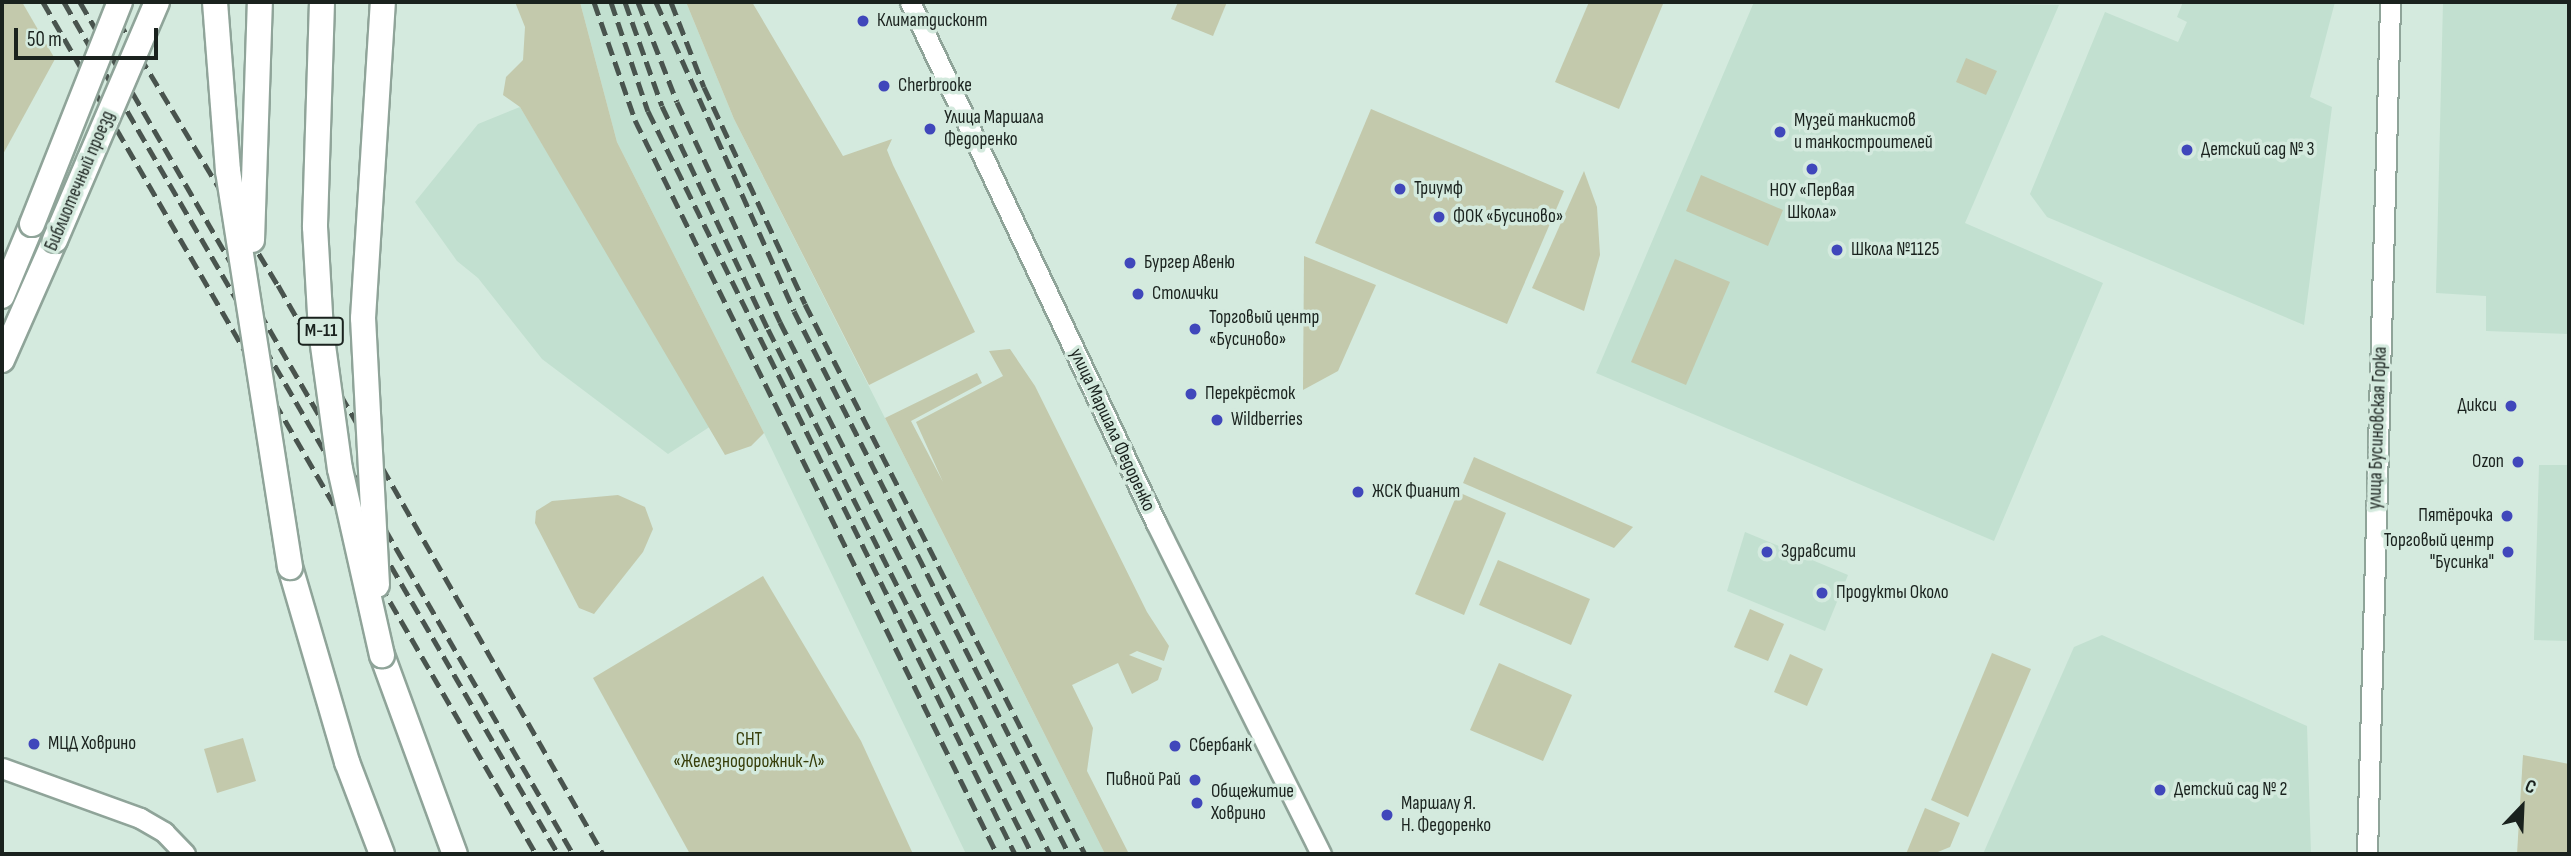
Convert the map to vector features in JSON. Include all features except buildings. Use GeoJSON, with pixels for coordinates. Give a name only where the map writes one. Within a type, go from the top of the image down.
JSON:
{"type":"FeatureCollection","features":[{"type":"Feature","properties":{"kind":"main road","name":"Библиотечный проезд"},"geometry":{"type":"LineString","coordinates":[[2,296],[121,2]]}},
{"type":"Feature","properties":{"kind":"main road","name":"Библиотечный проезд"},"geometry":{"type":"LineString","coordinates":[[2,360],[157,2]]}},
{"type":"Feature","properties":{"kind":"main road"},"geometry":{"type":"LineString","coordinates":[[215,2],[228,171],[250,293],[290,567],[347,762],[382,854]]}},
{"type":"Feature","properties":{"kind":"main road"},"geometry":{"type":"LineString","coordinates":[[250,293],[260,2]]}},
{"type":"Feature","properties":{"kind":"main road","name":"М-11"},"geometry":{"type":"LineString","coordinates":[[322,2],[315,227],[321,331],[343,481],[382,655],[410,742],[455,854]]}},
{"type":"Feature","properties":{"kind":"main road"},"geometry":{"type":"LineString","coordinates":[[382,655],[363,318],[383,2]]}},
{"type":"Feature","properties":{"kind":"street","name":"улица Маршала Федоренко"},"geometry":{"type":"LineString","coordinates":[[910,2],[1159,531],[1321,854]]}},
{"type":"Feature","properties":{"kind":"street","name":"улица Бусиновская Горка"},"geometry":{"type":"LineString","coordinates":[[2367,854],[2390,2]]}},
{"type":"Feature","properties":{"kind":"street"},"geometry":{"type":"LineString","coordinates":[[2,768],[140,818],[164,832],[185,854]]}},
{"type":"Feature","properties":{"kind":"shaded area"},"geometry":{"type":"Polygon","coordinates":[[[580,2],[686,2],[734,119],[1105,854],[966,854],[764,433],[617,142],[580,2]]]}},
{"type":"Feature","properties":{"kind":"shaded area","name":"Школа №1125"},"geometry":{"type":"Polygon","coordinates":[[[1754,2],[2059,5],[1965,223],[2103,283],[1994,541],[1596,373],[1754,2]]]}},
{"type":"Feature","properties":{"kind":"shaded area","name":"Детский сад № 3"},"geometry":{"type":"Polygon","coordinates":[[[2183,2],[2335,2],[2310,97],[2332,107],[2304,325],[2047,217],[2030,194],[2105,12],[2178,42],[2187,22],[2177,17],[2183,2]]]}},
{"type":"Feature","properties":{"kind":"shaded area"},"geometry":{"type":"Polygon","coordinates":[[[2443,2],[2569,2],[2569,334],[2486,331],[2486,296],[2436,293],[2443,2]]]}},
{"type":"Feature","properties":{"kind":"shaded area"},"geometry":{"type":"Polygon","coordinates":[[[520,107],[711,426],[668,454],[542,359],[478,278],[457,261],[415,202],[478,124],[520,107]]]}},
{"type":"Feature","properties":{"kind":"shaded area"},"geometry":{"type":"Polygon","coordinates":[[[2539,465],[2569,465],[2569,641],[2534,640],[2539,465]]]}},
{"type":"Feature","properties":{"kind":"shaded area"},"geometry":{"type":"Polygon","coordinates":[[[1745,532],[1848,575],[1825,631],[1727,591],[1745,532]]]}},
{"type":"Feature","properties":{"kind":"shaded area","name":"Детский сад № 2"},"geometry":{"type":"Polygon","coordinates":[[[2102,635],[2307,726],[2311,854],[1983,854],[2074,647],[2102,635]]]}},
{"type":"Feature","properties":{"kind":"green space"},"geometry":{"type":"Polygon","coordinates":[[[2,2],[22,2],[55,59],[2,156],[2,2]]]}},
{"type":"Feature","properties":{"kind":"green space"},"geometry":{"type":"Polygon","coordinates":[[[515,2],[580,2],[617,142],[764,433],[751,446],[725,455],[520,107],[503,95],[506,77],[523,60],[525,27],[515,2]]]}},
{"type":"Feature","properties":{"kind":"green space"},"geometry":{"type":"Polygon","coordinates":[[[686,2],[752,2],[843,156],[892,139],[887,150],[893,165],[975,332],[869,385],[734,119],[686,2]]]}},
{"type":"Feature","properties":{"kind":"green space"},"geometry":{"type":"Polygon","coordinates":[[[1178,2],[1227,2],[1213,36],[1171,19],[1178,2]]]}},
{"type":"Feature","properties":{"kind":"green space"},"geometry":{"type":"Polygon","coordinates":[[[1589,2],[1663,4],[1619,109],[1555,82],[1589,2]]]}},
{"type":"Feature","properties":{"kind":"green space"},"geometry":{"type":"Polygon","coordinates":[[[1966,58],[1997,71],[1986,95],[1956,82],[1966,58]]]}},
{"type":"Feature","properties":{"kind":"green space","name":"ФОК «Бусиново»"},"geometry":{"type":"Polygon","coordinates":[[[1371,109],[1564,191],[1507,324],[1315,243],[1371,109]]]}},
{"type":"Feature","properties":{"kind":"green space"},"geometry":{"type":"Polygon","coordinates":[[[1584,171],[1597,207],[1600,255],[1584,311],[1532,288],[1584,171]]]}},
{"type":"Feature","properties":{"kind":"green space"},"geometry":{"type":"Polygon","coordinates":[[[1701,175],[1783,210],[1768,246],[1686,211],[1701,175]]]}},
{"type":"Feature","properties":{"kind":"green space"},"geometry":{"type":"Polygon","coordinates":[[[1304,256],[1376,285],[1338,371],[1303,390],[1304,256]]]}},
{"type":"Feature","properties":{"kind":"green space"},"geometry":{"type":"Polygon","coordinates":[[[1675,259],[1730,282],[1686,385],[1631,362],[1675,259]]]}},
{"type":"Feature","properties":{"kind":"green space"},"geometry":{"type":"Polygon","coordinates":[[[1010,349],[1035,386],[1147,612],[1169,646],[1164,661],[1137,651],[1129,655],[1162,668],[1158,680],[1132,694],[1118,663],[1072,685],[1093,728],[1087,771],[1129,854],[1105,854],[885,418],[977,373],[982,383],[911,421],[943,482],[916,422],[1003,376],[989,351],[1010,349]]]}},
{"type":"Feature","properties":{"kind":"green space"},"geometry":{"type":"Polygon","coordinates":[[[1474,457],[1633,527],[1614,548],[1463,483],[1474,457]]]}},
{"type":"Feature","properties":{"kind":"green space"},"geometry":{"type":"Polygon","coordinates":[[[1458,492],[1506,513],[1464,615],[1415,594],[1458,492]]]}},
{"type":"Feature","properties":{"kind":"green space"},"geometry":{"type":"Polygon","coordinates":[[[618,495],[645,507],[653,529],[643,552],[594,614],[579,608],[535,523],[536,511],[552,501],[618,495]]]}},
{"type":"Feature","properties":{"kind":"green space"},"geometry":{"type":"Polygon","coordinates":[[[1498,560],[1590,599],[1571,645],[1479,605],[1498,560]]]}},
{"type":"Feature","properties":{"kind":"green space","name":"СНТ «Железнодорожник-Л»"},"geometry":{"type":"Polygon","coordinates":[[[763,576],[861,741],[913,854],[690,854],[593,678],[763,576]]]}},
{"type":"Feature","properties":{"kind":"green space"},"geometry":{"type":"Polygon","coordinates":[[[1750,609],[1784,624],[1768,661],[1734,647],[1750,609]]]}},
{"type":"Feature","properties":{"kind":"green space"},"geometry":{"type":"Polygon","coordinates":[[[1992,653],[2031,669],[1968,817],[1931,800],[1992,653]]]}},
{"type":"Feature","properties":{"kind":"green space"},"geometry":{"type":"Polygon","coordinates":[[[1790,654],[1823,669],[1807,706],[1774,692],[1790,654]]]}},
{"type":"Feature","properties":{"kind":"green space"},"geometry":{"type":"Polygon","coordinates":[[[1499,663],[1572,695],[1543,761],[1470,730],[1499,663]]]}},
{"type":"Feature","properties":{"kind":"green space"},"geometry":{"type":"Polygon","coordinates":[[[243,738],[256,781],[217,793],[204,749],[243,738]]]}},
{"type":"Feature","properties":{"kind":"green space"},"geometry":{"type":"Polygon","coordinates":[[[2523,755],[2569,764],[2569,854],[2517,854],[2523,755]]]}},
{"type":"Feature","properties":{"kind":"green space"},"geometry":{"type":"Polygon","coordinates":[[[1925,808],[1960,823],[1950,847],[1933,854],[1906,854],[1925,808]]]}},
{"type":"Feature","properties":{"kind":"railway"},"geometry":{"type":"LineString","coordinates":[[43,2],[536,854]]}},
{"type":"Feature","properties":{"kind":"railway"},"geometry":{"type":"LineString","coordinates":[[64,2],[558,854]]}},
{"type":"Feature","properties":{"kind":"railway"},"geometry":{"type":"LineString","coordinates":[[80,2],[573,854]]}},
{"type":"Feature","properties":{"kind":"railway"},"geometry":{"type":"LineString","coordinates":[[107,2],[278,285],[603,854]]}},
{"type":"Feature","properties":{"kind":"railway"},"geometry":{"type":"LineString","coordinates":[[594,2],[635,120],[997,854]]}},
{"type":"Feature","properties":{"kind":"railway"},"geometry":{"type":"LineString","coordinates":[[611,2],[648,111],[1015,854]]}},
{"type":"Feature","properties":{"kind":"railway"},"geometry":{"type":"LineString","coordinates":[[625,2],[662,106],[768,329],[1032,854]]}},
{"type":"Feature","properties":{"kind":"railway"},"geometry":{"type":"LineString","coordinates":[[638,2],[677,102],[780,322],[1050,854]]}},
{"type":"Feature","properties":{"kind":"railway"},"geometry":{"type":"LineString","coordinates":[[656,2],[794,311],[1069,854]]}},
{"type":"Feature","properties":{"kind":"railway"},"geometry":{"type":"LineString","coordinates":[[671,2],[704,87],[805,304],[1085,854]]}},
{"type":"Feature","properties":{"kind":"place","name":"Климатдисконт"},"geometry":{"type":"Point","coordinates":[863,21]}},
{"type":"Feature","properties":{"kind":"place","name":"Cherbrooke"},"geometry":{"type":"Point","coordinates":[884,86]}},
{"type":"Feature","properties":{"kind":"place","name":"Улица Маршала Федоренко"},"geometry":{"type":"Point","coordinates":[930,129]}},
{"type":"Feature","properties":{"kind":"place","name":"Музей танкистов и танкостроителей"},"geometry":{"type":"Point","coordinates":[1780,132]}},
{"type":"Feature","properties":{"kind":"place","name":"Детский сад № 3"},"geometry":{"type":"Point","coordinates":[2187,150]}},
{"type":"Feature","properties":{"kind":"place","name":"НОУ «Первая Школа»"},"geometry":{"type":"Point","coordinates":[1812,169]}},
{"type":"Feature","properties":{"kind":"place","name":"Триумф"},"geometry":{"type":"Point","coordinates":[1400,189]}},
{"type":"Feature","properties":{"kind":"place","name":"ФОК «Бусиново»"},"geometry":{"type":"Point","coordinates":[1439,217]}},
{"type":"Feature","properties":{"kind":"place","name":"Школа №1125"},"geometry":{"type":"Point","coordinates":[1837,250]}},
{"type":"Feature","properties":{"kind":"place","name":"Бургер Авеню"},"geometry":{"type":"Point","coordinates":[1130,263]}},
{"type":"Feature","properties":{"kind":"place","name":"Столички"},"geometry":{"type":"Point","coordinates":[1138,294]}},
{"type":"Feature","properties":{"kind":"place","name":"Торговый центр «Бусиново»"},"geometry":{"type":"Point","coordinates":[1195,329]}},
{"type":"Feature","properties":{"kind":"place","name":"Перекрёсток"},"geometry":{"type":"Point","coordinates":[1191,394]}},
{"type":"Feature","properties":{"kind":"place","name":"Дикси"},"geometry":{"type":"Point","coordinates":[2511,406]}},
{"type":"Feature","properties":{"kind":"place","name":"Wildberries"},"geometry":{"type":"Point","coordinates":[1217,420]}},
{"type":"Feature","properties":{"kind":"place","name":"Ozon"},"geometry":{"type":"Point","coordinates":[2518,462]}},
{"type":"Feature","properties":{"kind":"place","name":"ЖСК Фианит"},"geometry":{"type":"Point","coordinates":[1358,492]}},
{"type":"Feature","properties":{"kind":"place","name":"Пятёрочка"},"geometry":{"type":"Point","coordinates":[2507,516]}},
{"type":"Feature","properties":{"kind":"place","name":"Здравсити"},"geometry":{"type":"Point","coordinates":[1767,552]}},
{"type":"Feature","properties":{"kind":"place","name":"Торговый центр \"Бусинка\""},"geometry":{"type":"Point","coordinates":[2508,552]}},
{"type":"Feature","properties":{"kind":"place","name":"Продукты Около"},"geometry":{"type":"Point","coordinates":[1822,593]}},
{"type":"Feature","properties":{"kind":"place","name":"МЦД Ховрино"},"geometry":{"type":"Point","coordinates":[34,744]}},
{"type":"Feature","properties":{"kind":"place","name":"Сбербанк"},"geometry":{"type":"Point","coordinates":[1175,746]}},
{"type":"Feature","properties":{"kind":"place","name":"Пивной Рай"},"geometry":{"type":"Point","coordinates":[1195,780]}},
{"type":"Feature","properties":{"kind":"place","name":"Детский сад № 2"},"geometry":{"type":"Point","coordinates":[2160,790]}},
{"type":"Feature","properties":{"kind":"place","name":"Общежитие Ховрино"},"geometry":{"type":"Point","coordinates":[1197,803]}},
{"type":"Feature","properties":{"kind":"place","name":"Маршалу Я. Н. Федоренко"},"geometry":{"type":"Point","coordinates":[1387,815]}}]}
